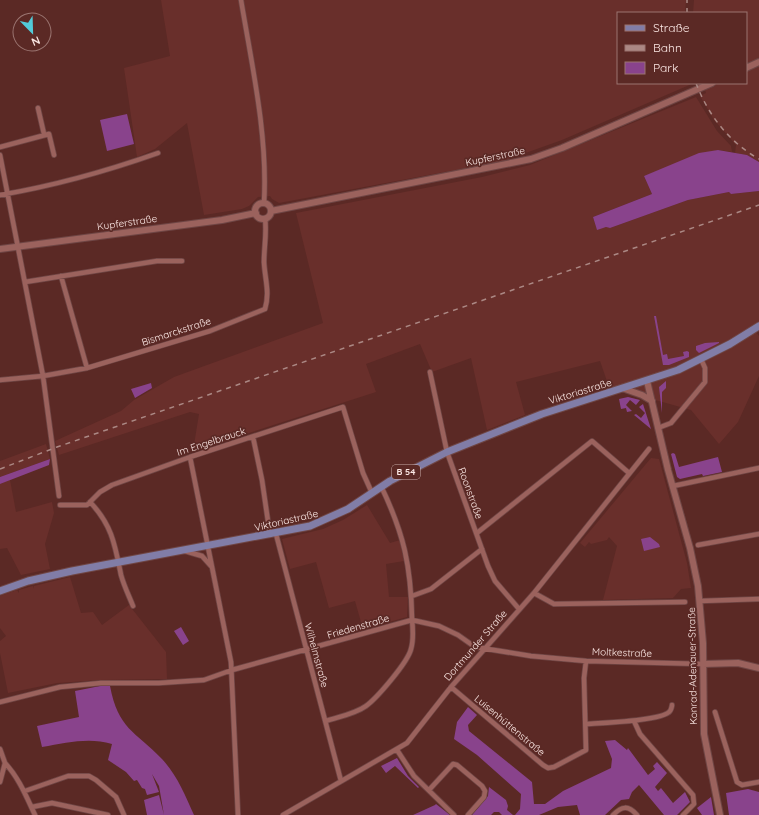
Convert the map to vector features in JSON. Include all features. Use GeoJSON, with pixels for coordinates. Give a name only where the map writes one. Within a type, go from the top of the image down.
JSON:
{"type":"FeatureCollection","features":[{"type":"Feature","properties":{"kind":"main road","name":"B 54"},"geometry":{"type":"LineString","coordinates":[[647,381],[701,359],[730,344],[759,326]]}},
{"type":"Feature","properties":{"kind":"main road","name":"Viktoriastraße"},"geometry":{"type":"LineString","coordinates":[[0,591],[33,579],[273,534],[323,522],[348,509],[381,486],[447,452],[542,414],[647,381]]}},
{"type":"Feature","properties":{"kind":"street"},"geometry":{"type":"LineString","coordinates":[[241,0],[261,129],[265,184],[264,203]]}},
{"type":"Feature","properties":{"kind":"street"},"geometry":{"type":"LineString","coordinates":[[747,68],[759,62]]}},
{"type":"Feature","properties":{"kind":"street","name":"Kupferstraße"},"geometry":{"type":"LineString","coordinates":[[271,211],[531,159],[562,148],[710,84]]}},
{"type":"Feature","properties":{"kind":"street"},"geometry":{"type":"LineString","coordinates":[[38,108],[44,134]]}},
{"type":"Feature","properties":{"kind":"street"},"geometry":{"type":"LineString","coordinates":[[0,147],[44,134],[49,134],[54,155]]}},
{"type":"Feature","properties":{"kind":"street"},"geometry":{"type":"LineString","coordinates":[[0,195],[92,174],[158,152]]}},
{"type":"Feature","properties":{"kind":"street"},"geometry":{"type":"LineString","coordinates":[[0,155],[43,376],[59,496]]}},
{"type":"Feature","properties":{"kind":"street"},"geometry":{"type":"LineString","coordinates":[[264,203],[270,207],[271,211],[269,216],[265,218],[259,217],[256,213],[258,206],[264,203]]}},
{"type":"Feature","properties":{"kind":"street","name":"Kupferstraße"},"geometry":{"type":"LineString","coordinates":[[0,249],[222,220],[256,213]]}},
{"type":"Feature","properties":{"kind":"street","name":"Bismarckstraße"},"geometry":{"type":"LineString","coordinates":[[0,380],[43,376],[87,368],[205,332],[265,309],[268,297],[264,262],[266,236],[265,218]]}},
{"type":"Feature","properties":{"kind":"street"},"geometry":{"type":"LineString","coordinates":[[25,282],[157,261],[182,261]]}},
{"type":"Feature","properties":{"kind":"street"},"geometry":{"type":"LineString","coordinates":[[61,276],[87,368]]}},
{"type":"Feature","properties":{"kind":"street"},"geometry":{"type":"LineString","coordinates":[[658,428],[665,426],[675,419],[705,382],[705,368],[701,359]]}},
{"type":"Feature","properties":{"kind":"street","name":"Roonstraße"},"geometry":{"type":"LineString","coordinates":[[430,372],[447,452],[482,550],[495,581],[519,609]]}},
{"type":"Feature","properties":{"kind":"street","name":"Konrad-Adenauer-Straße"},"geometry":{"type":"LineString","coordinates":[[647,381],[690,548],[700,601],[704,734],[720,815]]}},
{"type":"Feature","properties":{"kind":"street"},"geometry":{"type":"LineString","coordinates":[[622,388],[642,395],[652,401]]}},
{"type":"Feature","properties":{"kind":"street","name":"Im Engelbrauck"},"geometry":{"type":"LineString","coordinates":[[90,502],[96,495],[106,488],[190,457],[343,407],[363,473],[372,493]]}},
{"type":"Feature","properties":{"kind":"street","name":"Wilhelmstraße"},"geometry":{"type":"LineString","coordinates":[[253,437],[273,534],[307,650],[341,781]]}},
{"type":"Feature","properties":{"kind":"street"},"geometry":{"type":"LineString","coordinates":[[477,533],[592,441],[629,473]]}},
{"type":"Feature","properties":{"kind":"street","name":"Dortmunder Straße"},"geometry":{"type":"LineString","coordinates":[[283,815],[397,750],[407,742],[451,687],[534,593],[649,449]]}},
{"type":"Feature","properties":{"kind":"street"},"geometry":{"type":"LineString","coordinates":[[190,457],[232,670],[238,815]]}},
{"type":"Feature","properties":{"kind":"street"},"geometry":{"type":"LineString","coordinates":[[673,486],[759,468]]}},
{"type":"Feature","properties":{"kind":"street"},"geometry":{"type":"LineString","coordinates":[[326,721],[366,706],[406,661],[411,649],[414,634],[408,558],[396,518],[381,486]]}},
{"type":"Feature","properties":{"kind":"street"},"geometry":{"type":"LineString","coordinates":[[60,505],[83,506],[90,502],[98,510],[111,532],[125,588],[134,606]]}},
{"type":"Feature","properties":{"kind":"street"},"geometry":{"type":"LineString","coordinates":[[698,545],[759,534]]}},
{"type":"Feature","properties":{"kind":"street"},"geometry":{"type":"LineString","coordinates":[[412,596],[431,589],[482,550]]}},
{"type":"Feature","properties":{"kind":"street"},"geometry":{"type":"LineString","coordinates":[[181,551],[195,553],[202,556],[212,567]]}},
{"type":"Feature","properties":{"kind":"street"},"geometry":{"type":"LineString","coordinates":[[534,593],[554,604],[684,602]]}},
{"type":"Feature","properties":{"kind":"street"},"geometry":{"type":"LineString","coordinates":[[700,601],[759,599]]}},
{"type":"Feature","properties":{"kind":"street","name":"Friedenstraße"},"geometry":{"type":"LineString","coordinates":[[0,702],[76,685],[171,683],[204,680],[232,670],[412,620],[439,626],[458,635],[475,647],[484,649]]}},
{"type":"Feature","properties":{"kind":"street","name":"Moltkestraße"},"geometry":{"type":"LineString","coordinates":[[484,649],[556,660],[738,664],[759,668]]}},
{"type":"Feature","properties":{"kind":"street","name":"Luisenhüttenstraße"},"geometry":{"type":"LineString","coordinates":[[451,687],[548,768],[554,767],[586,750],[584,678],[586,661]]}},
{"type":"Feature","properties":{"kind":"street"},"geometry":{"type":"LineString","coordinates":[[586,724],[634,721],[667,713],[670,711],[672,705]]}},
{"type":"Feature","properties":{"kind":"street"},"geometry":{"type":"LineString","coordinates":[[715,712],[737,782],[742,785],[759,782]]}},
{"type":"Feature","properties":{"kind":"street"},"geometry":{"type":"LineString","coordinates":[[634,721],[640,734],[693,795],[694,804],[683,815]]}},
{"type":"Feature","properties":{"kind":"street"},"geometry":{"type":"LineString","coordinates":[[0,749],[4,763],[0,782]]}},
{"type":"Feature","properties":{"kind":"street"},"geometry":{"type":"LineString","coordinates":[[397,750],[414,776],[454,815]]}},
{"type":"Feature","properties":{"kind":"street"},"geometry":{"type":"LineString","coordinates":[[4,763],[13,771],[25,791],[35,815]]}},
{"type":"Feature","properties":{"kind":"street"},"geometry":{"type":"LineString","coordinates":[[429,790],[449,767],[453,764],[457,765],[482,786],[485,791],[484,797],[468,815]]}},
{"type":"Feature","properties":{"kind":"street"},"geometry":{"type":"LineString","coordinates":[[25,791],[68,776],[88,776],[96,780],[116,797],[124,815]]}},
{"type":"Feature","properties":{"kind":"street"},"geometry":{"type":"LineString","coordinates":[[32,808],[52,803],[108,815]]}},
{"type":"Feature","properties":{"kind":"street"},"geometry":{"type":"LineString","coordinates":[[613,815],[621,808],[626,807],[631,809],[637,815]]}},
{"type":"Feature","properties":{"kind":"shaded area"},"geometry":{"type":"Polygon","coordinates":[[[161,0],[686,0],[685,12],[617,12],[617,84],[692,84],[562,140],[503,161],[279,203],[270,196],[258,197],[249,206],[242,209],[204,215],[187,123],[155,149],[137,157],[124,68],[170,56],[161,0]]]}},
{"type":"Feature","properties":{"kind":"shaded area"},"geometry":{"type":"Polygon","coordinates":[[[694,0],[759,0],[759,162],[747,155],[735,153],[736,145],[714,120],[700,96],[706,93],[703,84],[747,84],[747,12],[693,12],[694,0]]]}},
{"type":"Feature","properties":{"kind":"shaded area"},"geometry":{"type":"Polygon","coordinates":[[[696,97],[717,131],[731,146],[732,152],[718,150],[644,176],[652,194],[593,217],[597,229],[606,227],[610,228],[688,200],[729,192],[731,194],[759,191],[759,322],[752,327],[759,336],[759,376],[738,422],[719,444],[691,410],[609,387],[600,361],[516,382],[525,415],[487,430],[471,358],[432,372],[420,344],[366,364],[376,392],[193,451],[199,414],[190,412],[59,455],[55,441],[121,411],[134,400],[174,377],[323,323],[296,213],[482,177],[530,165],[696,97]]]}},
{"type":"Feature","properties":{"kind":"shaded area"},"geometry":{"type":"Polygon","coordinates":[[[46,444],[50,459],[0,477],[0,461],[46,444]]]}},
{"type":"Feature","properties":{"kind":"shaded area"},"geometry":{"type":"Polygon","coordinates":[[[651,458],[659,459],[687,563],[691,588],[681,589],[673,598],[603,600],[617,546],[609,537],[607,540],[591,544],[589,542],[585,547],[580,543],[651,458]]]}},
{"type":"Feature","properties":{"kind":"shaded area"},"geometry":{"type":"Polygon","coordinates":[[[10,480],[16,512],[52,502],[54,513],[45,544],[50,569],[21,575],[7,548],[0,549],[0,484],[10,480]]]}},
{"type":"Feature","properties":{"kind":"shaded area"},"geometry":{"type":"Polygon","coordinates":[[[367,505],[390,543],[400,540],[404,561],[386,564],[389,597],[408,597],[407,617],[363,629],[355,601],[329,608],[316,562],[290,569],[282,539],[323,529],[343,520],[367,505]]]}},
{"type":"Feature","properties":{"kind":"shaded area"},"geometry":{"type":"Polygon","coordinates":[[[70,577],[81,613],[93,612],[102,625],[129,605],[166,652],[167,679],[101,680],[57,683],[8,693],[0,653],[0,641],[6,636],[0,628],[0,596],[17,590],[19,593],[19,590],[33,586],[34,589],[34,586],[70,577]]]}},
{"type":"Feature","properties":{"kind":"green space"},"geometry":{"type":"Polygon","coordinates":[[[127,114],[134,144],[107,151],[100,120],[127,114]]]}},
{"type":"Feature","properties":{"kind":"green space"},"geometry":{"type":"Polygon","coordinates":[[[718,150],[747,155],[759,162],[759,191],[731,194],[729,192],[688,200],[610,228],[606,227],[597,230],[593,217],[652,194],[644,176],[699,153],[718,150]]]}},
{"type":"Feature","properties":{"kind":"green space"},"geometry":{"type":"Polygon","coordinates":[[[654,316],[656,316],[663,355],[667,354],[668,359],[684,356],[683,352],[687,351],[689,352],[689,357],[669,365],[663,365],[654,316]]]}},
{"type":"Feature","properties":{"kind":"green space"},"geometry":{"type":"Polygon","coordinates":[[[719,342],[699,353],[696,350],[696,346],[705,343],[719,342]]]}},
{"type":"Feature","properties":{"kind":"green space"},"geometry":{"type":"Polygon","coordinates":[[[666,381],[666,388],[662,392],[662,413],[659,387],[666,381]]]}},
{"type":"Feature","properties":{"kind":"green space"},"geometry":{"type":"Polygon","coordinates":[[[151,383],[152,388],[135,398],[131,389],[151,383]]]}},
{"type":"Feature","properties":{"kind":"green space"},"geometry":{"type":"Polygon","coordinates":[[[628,397],[640,400],[636,405],[630,400],[626,405],[632,411],[627,412],[626,408],[621,409],[619,399],[628,397]]]}},
{"type":"Feature","properties":{"kind":"green space"},"geometry":{"type":"Polygon","coordinates":[[[643,404],[651,429],[634,415],[636,414],[641,418],[645,413],[639,407],[643,404]]]}},
{"type":"Feature","properties":{"kind":"green space"},"geometry":{"type":"Polygon","coordinates":[[[671,454],[675,454],[679,467],[718,457],[722,472],[703,476],[702,474],[680,479],[677,477],[671,454]]]}},
{"type":"Feature","properties":{"kind":"green space"},"geometry":{"type":"Polygon","coordinates":[[[50,459],[49,465],[0,484],[0,477],[50,459]]]}},
{"type":"Feature","properties":{"kind":"green space"},"geometry":{"type":"Polygon","coordinates":[[[650,537],[659,544],[660,547],[644,551],[641,539],[650,537]]]}},
{"type":"Feature","properties":{"kind":"green space"},"geometry":{"type":"Polygon","coordinates":[[[181,627],[189,641],[183,645],[174,631],[181,627]]]}},
{"type":"Feature","properties":{"kind":"green space"},"geometry":{"type":"Polygon","coordinates":[[[100,686],[110,686],[113,700],[123,721],[167,765],[180,786],[194,815],[164,815],[159,786],[152,774],[159,792],[147,795],[145,789],[142,788],[137,780],[134,781],[126,772],[108,760],[112,744],[86,741],[69,742],[42,747],[37,726],[79,717],[75,691],[100,686]]]}},
{"type":"Feature","properties":{"kind":"green space"},"geometry":{"type":"Polygon","coordinates":[[[468,707],[477,715],[468,725],[469,731],[532,782],[534,804],[545,804],[563,791],[611,768],[612,759],[605,741],[615,740],[627,750],[628,748],[648,775],[655,769],[653,766],[657,762],[667,773],[655,787],[658,791],[661,788],[673,803],[685,792],[690,802],[677,815],[664,815],[639,785],[632,792],[629,799],[621,800],[605,815],[580,815],[577,805],[558,807],[539,815],[515,815],[520,809],[521,794],[477,755],[454,739],[457,722],[468,707]]]}},
{"type":"Feature","properties":{"kind":"green space"},"geometry":{"type":"Polygon","coordinates":[[[397,758],[408,776],[419,787],[418,788],[395,766],[386,773],[381,766],[397,758]]]}},
{"type":"Feature","properties":{"kind":"green space"},"geometry":{"type":"Polygon","coordinates":[[[489,787],[506,800],[508,806],[507,810],[513,815],[502,815],[499,812],[494,812],[491,815],[472,815],[488,796],[489,787]]]}},
{"type":"Feature","properties":{"kind":"green space"},"geometry":{"type":"Polygon","coordinates":[[[748,789],[759,792],[759,815],[729,815],[726,793],[748,789]]]}},
{"type":"Feature","properties":{"kind":"green space"},"geometry":{"type":"Polygon","coordinates":[[[159,795],[164,815],[147,815],[144,800],[159,795]]]}},
{"type":"Feature","properties":{"kind":"green space"},"geometry":{"type":"Polygon","coordinates":[[[711,797],[714,815],[702,815],[697,808],[711,797]]]}},
{"type":"Feature","properties":{"kind":"green space"},"geometry":{"type":"Polygon","coordinates":[[[436,804],[450,815],[413,815],[435,805],[436,804]]]}},
{"type":"Feature","properties":{"kind":"railway"},"geometry":{"type":"LineString","coordinates":[[687,0],[687,12]]}},
{"type":"Feature","properties":{"kind":"railway"},"geometry":{"type":"LineString","coordinates":[[696,84],[713,117],[721,127],[738,144],[759,159]]}},
{"type":"Feature","properties":{"kind":"railway"},"geometry":{"type":"LineString","coordinates":[[0,469],[57,447],[759,205]]}}]}
